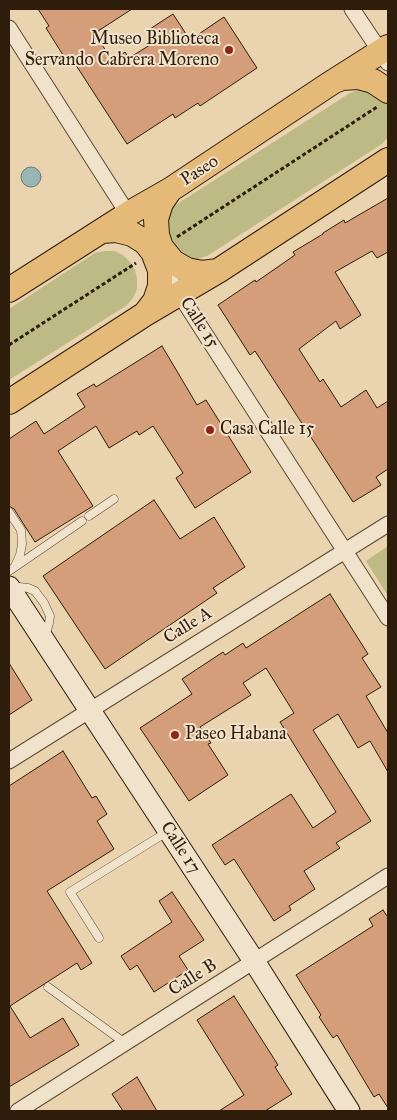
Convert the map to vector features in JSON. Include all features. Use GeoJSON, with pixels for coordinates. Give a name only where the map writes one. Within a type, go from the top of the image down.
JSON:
{"type":"FeatureCollection","features":[{"type":"Feature","properties":{"kind":"main road","name":"Paseo"},"geometry":{"type":"LineString","coordinates":[[9,290],[128,214],[170,190],[328,85],[386,54]]}},
{"type":"Feature","properties":{"kind":"main road"},"geometry":{"type":"LineString","coordinates":[[328,85],[342,78],[358,77],[374,81],[384,99]]}},
{"type":"Feature","properties":{"kind":"main road"},"geometry":{"type":"LineString","coordinates":[[9,402],[145,314],[218,271],[388,160]]}},
{"type":"Feature","properties":{"kind":"main road"},"geometry":{"type":"LineString","coordinates":[[145,314],[155,301],[160,286],[156,219],[161,203],[170,190]]}},
{"type":"Feature","properties":{"kind":"main road"},"geometry":{"type":"LineString","coordinates":[[102,231],[116,230],[132,234],[187,270],[202,273],[218,271]]}},
{"type":"Feature","properties":{"kind":"street"},"geometry":{"type":"LineString","coordinates":[[352,9],[386,54]]}},
{"type":"Feature","properties":{"kind":"street","name":"Calle 15"},"geometry":{"type":"LineString","coordinates":[[9,28],[128,214],[157,250],[180,293],[388,618]]}},
{"type":"Feature","properties":{"kind":"street","name":"Calle A"},"geometry":{"type":"LineString","coordinates":[[9,761],[388,524]]}},
{"type":"Feature","properties":{"kind":"street","name":"Calle 17"},"geometry":{"type":"LineString","coordinates":[[11,578],[41,636],[254,961],[349,1111]]}},
{"type":"Feature","properties":{"kind":"street","name":"Calle B"},"geometry":{"type":"LineString","coordinates":[[18,1111],[388,876]]}},
{"type":"Feature","properties":{"kind":"lane"},"geometry":{"type":"LineString","coordinates":[[89,516],[114,499]]}},
{"type":"Feature","properties":{"kind":"lane"},"geometry":{"type":"LineString","coordinates":[[9,512],[21,530],[22,544],[11,578]]}},
{"type":"Feature","properties":{"kind":"lane"},"geometry":{"type":"LineString","coordinates":[[11,578],[82,521]]}},
{"type":"Feature","properties":{"kind":"lane"},"geometry":{"type":"LineString","coordinates":[[99,938],[70,892],[169,831]]}},
{"type":"Feature","properties":{"kind":"lane"},"geometry":{"type":"LineString","coordinates":[[48,987],[125,1043]]}},
{"type":"Feature","properties":{"kind":"path"},"geometry":{"type":"LineString","coordinates":[[9,346],[384,99]]}},
{"type":"Feature","properties":{"kind":"shaded area"},"geometry":{"type":"Polygon","coordinates":[[[359,90],[369,91],[386,101],[388,105],[388,137],[382,144],[207,256],[198,259],[188,258],[172,249],[165,222],[168,213],[174,206],[350,93],[359,90]]]}},
{"type":"Feature","properties":{"kind":"shaded area"},"geometry":{"type":"Polygon","coordinates":[[[114,251],[123,255],[135,270],[137,289],[133,298],[127,305],[9,380],[9,309],[95,253],[114,251]]]}},
{"type":"Feature","properties":{"kind":"shaded area"},"geometry":{"type":"Polygon","coordinates":[[[388,546],[388,596],[366,561],[388,546]]]}},
{"type":"Feature","properties":{"kind":"water"},"geometry":{"type":"Polygon","coordinates":[[[27,167],[35,167],[41,173],[41,181],[35,187],[27,187],[21,181],[21,173],[27,167]]]}},
{"type":"Feature","properties":{"kind":"building"},"geometry":{"type":"Polygon","coordinates":[[[38,9],[132,9],[95,33],[112,61],[125,52],[129,58],[158,40],[150,29],[173,14],[190,40],[224,17],[257,68],[200,106],[198,103],[175,118],[173,114],[127,144],[72,59],[68,63],[46,28],[49,26],[38,9]]]}},
{"type":"Feature","properties":{"kind":"building"},"geometry":{"type":"Polygon","coordinates":[[[388,198],[388,252],[377,258],[372,251],[335,272],[361,315],[340,329],[336,321],[299,349],[320,382],[323,379],[341,407],[366,390],[377,408],[388,401],[388,469],[376,477],[381,485],[353,502],[255,351],[250,355],[218,305],[255,280],[256,282],[295,255],[293,252],[323,233],[344,220],[345,223],[388,198]]]}},
{"type":"Feature","properties":{"kind":"building"},"geometry":{"type":"Polygon","coordinates":[[[162,346],[197,405],[206,400],[251,472],[195,508],[176,478],[183,473],[153,426],[139,435],[137,431],[109,448],[96,426],[58,451],[93,506],[35,542],[14,509],[9,506],[9,439],[36,421],[44,434],[85,407],[77,394],[94,384],[96,387],[162,346]]]}},
{"type":"Feature","properties":{"kind":"building"},"geometry":{"type":"Polygon","coordinates":[[[154,500],[180,539],[214,517],[245,567],[213,588],[217,593],[105,669],[43,576],[154,500]]]}},
{"type":"Feature","properties":{"kind":"building"},"geometry":{"type":"Polygon","coordinates":[[[330,594],[368,654],[362,658],[381,687],[366,696],[388,733],[388,772],[370,741],[358,748],[338,714],[313,730],[371,821],[336,843],[340,848],[304,871],[315,889],[289,906],[291,910],[274,921],[234,859],[225,865],[212,845],[291,794],[313,828],[336,812],[280,722],[294,713],[266,668],[243,683],[251,695],[200,727],[211,743],[208,744],[228,775],[189,801],[140,728],[192,694],[182,679],[223,652],[225,655],[243,643],[246,648],[330,594]]]}},
{"type":"Feature","properties":{"kind":"building"},"geometry":{"type":"Polygon","coordinates":[[[9,663],[32,700],[9,715],[9,663]]]}},
{"type":"Feature","properties":{"kind":"building"},"geometry":{"type":"Polygon","coordinates":[[[63,751],[92,798],[96,796],[107,814],[97,821],[114,849],[47,891],[92,963],[81,970],[77,963],[10,1006],[30,1038],[63,1018],[79,1045],[9,1087],[9,786],[63,751]]]}},
{"type":"Feature","properties":{"kind":"building"},"geometry":{"type":"Polygon","coordinates":[[[172,892],[204,940],[179,956],[188,970],[154,992],[137,965],[130,970],[121,956],[172,922],[159,901],[172,892]]]}},
{"type":"Feature","properties":{"kind":"building"},"geometry":{"type":"Polygon","coordinates":[[[383,910],[388,916],[388,1108],[379,1094],[374,1097],[337,1035],[333,1038],[296,975],[373,926],[369,919],[383,910]]]}},
{"type":"Feature","properties":{"kind":"building"},"geometry":{"type":"Polygon","coordinates":[[[234,996],[278,1065],[275,1067],[292,1094],[265,1111],[219,1111],[244,1095],[197,1020],[234,996]]]}},
{"type":"Feature","properties":{"kind":"building"},"geometry":{"type":"Polygon","coordinates":[[[137,1077],[157,1111],[123,1111],[112,1094],[137,1077]]]}},
{"type":"Feature","properties":{"kind":"place","name":"Museo Biblioteca Servando Cabrera Moreno"},"geometry":{"type":"Point","coordinates":[229,50]}},
{"type":"Feature","properties":{"kind":"place","name":"Casa Calle 15"},"geometry":{"type":"Point","coordinates":[210,430]}},
{"type":"Feature","properties":{"kind":"place","name":"Paseo Habana"},"geometry":{"type":"Point","coordinates":[175,735]}}]}
